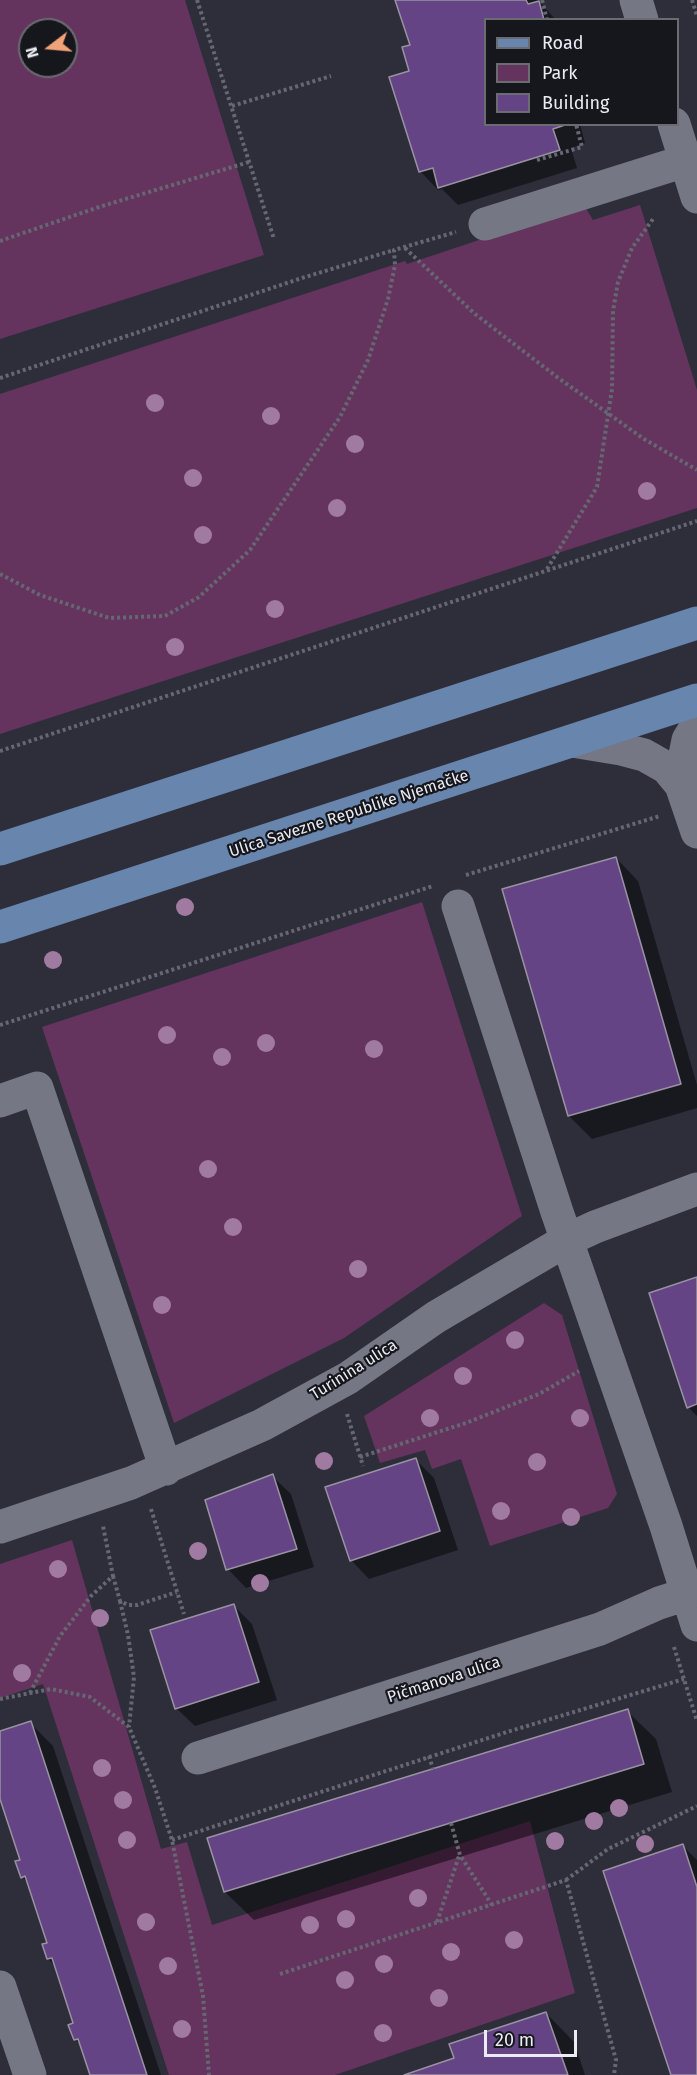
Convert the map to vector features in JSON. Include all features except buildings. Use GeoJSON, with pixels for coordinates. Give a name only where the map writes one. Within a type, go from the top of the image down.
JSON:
{"type":"FeatureCollection","features":[{"type":"Feature","properties":{"kind":"main road"},"geometry":{"type":"LineString","coordinates":[[0,849],[697,623]]}},
{"type":"Feature","properties":{"kind":"main road","name":"Ulica Savezne Republike Njemačke"},"geometry":{"type":"LineString","coordinates":[[0,927],[697,700]]}},
{"type":"Feature","properties":{"kind":"street"},"geometry":{"type":"LineString","coordinates":[[636,0],[641,18]]}},
{"type":"Feature","properties":{"kind":"street"},"geometry":{"type":"LineString","coordinates":[[675,126],[697,197]]}},
{"type":"Feature","properties":{"kind":"street"},"geometry":{"type":"LineString","coordinates":[[485,224],[685,161]]}},
{"type":"Feature","properties":{"kind":"street"},"geometry":{"type":"LineString","coordinates":[[675,802],[688,740],[697,725]]}},
{"type":"Feature","properties":{"kind":"street"},"geometry":{"type":"LineString","coordinates":[[572,741],[644,755],[667,768],[676,777],[675,802],[697,832]]}},
{"type":"Feature","properties":{"kind":"street"},"geometry":{"type":"LineString","coordinates":[[452,889],[567,1240],[666,1526],[673,1598],[697,1625]]}},
{"type":"Feature","properties":{"kind":"street"},"geometry":{"type":"LineString","coordinates":[[0,1101],[37,1088],[166,1469]]}},
{"type":"Feature","properties":{"kind":"street","name":"Turinina ulica"},"geometry":{"type":"LineString","coordinates":[[0,1527],[131,1483],[262,1425],[348,1378],[436,1317],[567,1240],[697,1189]]}},
{"type":"Feature","properties":{"kind":"street","name":"Pičmanova ulica"},"geometry":{"type":"LineString","coordinates":[[198,1758],[600,1629],[673,1598]]}},
{"type":"Feature","properties":{"kind":"street"},"geometry":{"type":"LineString","coordinates":[[0,1986],[30,2075]]}},
{"type":"Feature","properties":{"kind":"path"},"geometry":{"type":"LineString","coordinates":[[197,0],[274,239]]}},
{"type":"Feature","properties":{"kind":"path"},"geometry":{"type":"LineString","coordinates":[[542,0],[546,18]]}},
{"type":"Feature","properties":{"kind":"path"},"geometry":{"type":"LineString","coordinates":[[692,0],[697,16]]}},
{"type":"Feature","properties":{"kind":"path"},"geometry":{"type":"LineString","coordinates":[[232,106],[331,76]]}},
{"type":"Feature","properties":{"kind":"path"},"geometry":{"type":"LineString","coordinates":[[537,160],[582,147],[577,126]]}},
{"type":"Feature","properties":{"kind":"path"},"geometry":{"type":"LineString","coordinates":[[0,241],[99,207],[249,162]]}},
{"type":"Feature","properties":{"kind":"path"},"geometry":{"type":"LineString","coordinates":[[546,570],[597,487],[612,389],[613,311],[618,282],[632,248],[653,219]]}},
{"type":"Feature","properties":{"kind":"path"},"geometry":{"type":"LineString","coordinates":[[0,378],[302,278],[485,224]]}},
{"type":"Feature","properties":{"kind":"path"},"geometry":{"type":"LineString","coordinates":[[404,247],[475,314],[609,415],[644,439],[697,470]]}},
{"type":"Feature","properties":{"kind":"path"},"geometry":{"type":"LineString","coordinates":[[0,574],[40,595],[109,618],[165,616],[199,597],[250,550],[340,417],[368,360],[385,309],[395,265],[394,250]]}},
{"type":"Feature","properties":{"kind":"path"},"geometry":{"type":"LineString","coordinates":[[0,751],[697,520]]}},
{"type":"Feature","properties":{"kind":"path"},"geometry":{"type":"LineString","coordinates":[[0,1026],[452,889],[544,850],[675,802]]}},
{"type":"Feature","properties":{"kind":"path"},"geometry":{"type":"LineString","coordinates":[[360,1457],[466,1423],[539,1394],[587,1366]]}},
{"type":"Feature","properties":{"kind":"path"},"geometry":{"type":"LineString","coordinates":[[344,1404],[363,1466]]}},
{"type":"Feature","properties":{"kind":"path"},"geometry":{"type":"LineString","coordinates":[[148,1500],[183,1614]]}},
{"type":"Feature","properties":{"kind":"path"},"geometry":{"type":"LineString","coordinates":[[100,1518],[128,1635],[134,1677],[129,1727],[155,1788],[172,1840],[203,1996],[209,2075]]}},
{"type":"Feature","properties":{"kind":"path"},"geometry":{"type":"LineString","coordinates":[[29,1693],[60,1635],[90,1596],[113,1576]]}},
{"type":"Feature","properties":{"kind":"path"},"geometry":{"type":"LineString","coordinates":[[120,1601],[129,1605],[137,1605],[177,1592]]}},
{"type":"Feature","properties":{"kind":"path"},"geometry":{"type":"LineString","coordinates":[[673,1598],[684,1679],[697,1721]]}},
{"type":"Feature","properties":{"kind":"path"},"geometry":{"type":"LineString","coordinates":[[172,1840],[429,1756],[684,1679]]}},
{"type":"Feature","properties":{"kind":"path"},"geometry":{"type":"LineString","coordinates":[[0,1699],[51,1689],[90,1697],[129,1727]]}},
{"type":"Feature","properties":{"kind":"path"},"geometry":{"type":"LineString","coordinates":[[429,1756],[433,1769]]}},
{"type":"Feature","properties":{"kind":"path"},"geometry":{"type":"LineString","coordinates":[[280,1974],[566,1880],[608,1849],[697,1806]]}},
{"type":"Feature","properties":{"kind":"path"},"geometry":{"type":"LineString","coordinates":[[451,1823],[460,1855],[492,1905]]}},
{"type":"Feature","properties":{"kind":"path"},"geometry":{"type":"LineString","coordinates":[[437,1922],[460,1855]]}},
{"type":"Feature","properties":{"kind":"path"},"geometry":{"type":"LineString","coordinates":[[566,1880],[616,2060],[614,2075]]}},
{"type":"Feature","properties":{"kind":"green space"},"geometry":{"type":"Polygon","coordinates":[[[0,0],[185,0],[264,255],[0,339],[0,0]]]}},
{"type":"Feature","properties":{"kind":"green space"},"geometry":{"type":"Polygon","coordinates":[[[584,205],[593,220],[640,205],[697,390],[697,508],[0,734],[0,394],[405,261],[407,264],[584,205]]]}},
{"type":"Feature","properties":{"kind":"green space"},"geometry":{"type":"Polygon","coordinates":[[[422,902],[522,1216],[344,1338],[174,1423],[42,1027],[422,902]]]}},
{"type":"Feature","properties":{"kind":"green space"},"geometry":{"type":"Polygon","coordinates":[[[544,1303],[562,1315],[617,1494],[608,1508],[490,1546],[461,1459],[432,1469],[425,1450],[380,1463],[364,1416],[544,1303]]]}},
{"type":"Feature","properties":{"kind":"green space"},"geometry":{"type":"Polygon","coordinates":[[[72,1540],[161,1849],[187,1842],[212,1925],[530,1821],[575,1993],[335,2075],[169,2075],[43,1684],[0,1698],[0,1564],[72,1540]]]}}]}
